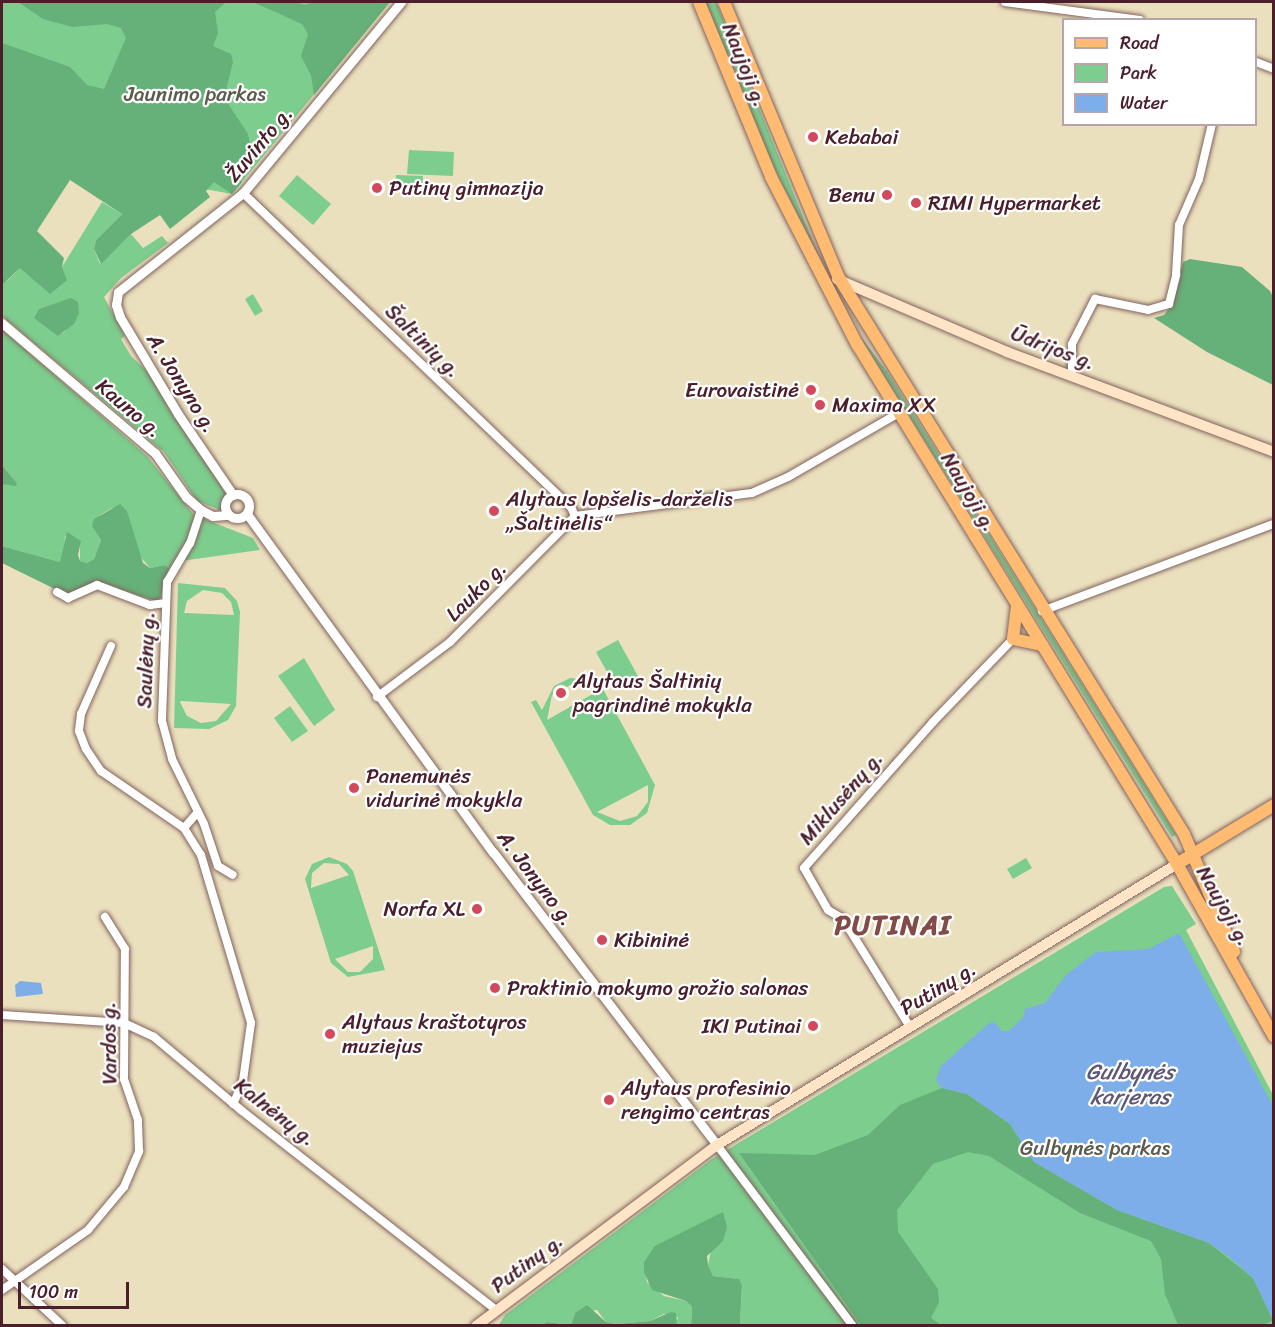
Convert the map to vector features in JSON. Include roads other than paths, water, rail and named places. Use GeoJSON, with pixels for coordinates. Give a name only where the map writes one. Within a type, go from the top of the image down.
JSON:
{"type":"FeatureCollection","features":[{"type":"Feature","properties":{"kind":"main road","name":"Naujoji g."},"geometry":{"type":"LineString","coordinates":[[699,2],[760,155],[824,285],[899,413],[1178,864],[1274,1037]]}},
{"type":"Feature","properties":{"kind":"main road","name":"Naujoji g."},"geometry":{"type":"LineString","coordinates":[[724,2],[839,278],[1042,611],[1184,834],[1245,982]]}},
{"type":"Feature","properties":{"kind":"main road"},"geometry":{"type":"LineString","coordinates":[[824,285],[839,278]]}},
{"type":"Feature","properties":{"kind":"main road","name":"Ūdrijos g."},"geometry":{"type":"LineString","coordinates":[[839,278],[991,346],[1274,452]]}},
{"type":"Feature","properties":{"kind":"main road"},"geometry":{"type":"LineString","coordinates":[[1017,606],[1013,639],[1042,645]]}},
{"type":"Feature","properties":{"kind":"main road"},"geometry":{"type":"LineString","coordinates":[[1178,864],[1274,805]]}},
{"type":"Feature","properties":{"kind":"main road","name":"Putinų g."},"geometry":{"type":"LineString","coordinates":[[476,1326],[717,1145],[1178,864]]}},
{"type":"Feature","properties":{"kind":"street","name":"Žuvinto g."},"geometry":{"type":"LineString","coordinates":[[122,285],[216,218],[243,193],[401,2]]}},
{"type":"Feature","properties":{"kind":"street"},"geometry":{"type":"LineString","coordinates":[[1005,2],[1125,18]]}},
{"type":"Feature","properties":{"kind":"street"},"geometry":{"type":"LineString","coordinates":[[1257,62],[1274,69]]}},
{"type":"Feature","properties":{"kind":"street"},"geometry":{"type":"LineString","coordinates":[[1072,376],[1072,344],[1095,299],[1148,310],[1170,304],[1176,275],[1179,225],[1199,179],[1212,126]]}},
{"type":"Feature","properties":{"kind":"street","name":"Šaltinių g."},"geometry":{"type":"LineString","coordinates":[[243,193],[571,507],[575,516]]}},
{"type":"Feature","properties":{"kind":"street","name":"A. Jonyno g."},"geometry":{"type":"LineString","coordinates":[[122,285],[116,297],[120,317],[178,414],[233,495]]}},
{"type":"Feature","properties":{"kind":"street","name":"Kauno g."},"geometry":{"type":"LineString","coordinates":[[2,323],[155,453],[186,497],[201,510]]}},
{"type":"Feature","properties":{"kind":"street"},"geometry":{"type":"LineString","coordinates":[[575,516],[752,493],[788,477],[899,413]]}},
{"type":"Feature","properties":{"kind":"street"},"geometry":{"type":"LineString","coordinates":[[201,510],[213,516],[229,515],[240,518],[247,514],[248,500],[233,495],[225,506],[229,515]]}},
{"type":"Feature","properties":{"kind":"street","name":"Saulėnų g."},"geometry":{"type":"LineString","coordinates":[[201,510],[190,543],[167,582],[162,721],[171,759],[198,812],[218,866],[233,875]]}},
{"type":"Feature","properties":{"kind":"street","name":"A. Jonyno g."},"geometry":{"type":"LineString","coordinates":[[247,514],[377,696],[717,1145]]}},
{"type":"Feature","properties":{"kind":"street","name":"Lauko g."},"geometry":{"type":"LineString","coordinates":[[377,696],[450,642],[575,516]]}},
{"type":"Feature","properties":{"kind":"street"},"geometry":{"type":"LineString","coordinates":[[1042,611],[1274,524]]}},
{"type":"Feature","properties":{"kind":"street"},"geometry":{"type":"LineString","coordinates":[[57,592],[68,598],[97,585],[150,605],[166,603]]}},
{"type":"Feature","properties":{"kind":"street","name":"Miklusėnų g."},"geometry":{"type":"LineString","coordinates":[[910,1027],[843,919],[828,910],[804,868],[933,722],[1013,639]]}},
{"type":"Feature","properties":{"kind":"street","name":"Saulėnų g."},"geometry":{"type":"LineString","coordinates":[[111,646],[81,714],[79,731],[86,749],[101,771],[184,828],[201,855],[251,1023],[243,1081],[233,1104]]}},
{"type":"Feature","properties":{"kind":"street"},"geometry":{"type":"LineString","coordinates":[[184,828],[198,812]]}},
{"type":"Feature","properties":{"kind":"street","name":"Vardos g."},"geometry":{"type":"LineString","coordinates":[[2,1290],[88,1230],[111,1206],[132,1170],[140,1134],[124,1079],[125,949],[105,917]]}},
{"type":"Feature","properties":{"kind":"street","name":"Kalnėnų g."},"geometry":{"type":"LineString","coordinates":[[2,1015],[124,1023],[154,1037],[233,1104],[496,1311]]}},
{"type":"Feature","properties":{"kind":"street"},"geometry":{"type":"LineString","coordinates":[[717,1145],[853,1326]]}},
{"type":"Feature","properties":{"kind":"street"},"geometry":{"type":"LineString","coordinates":[[2,1269],[63,1326]]}},
{"type":"Feature","properties":{"kind":"water","name":"Gulbynės karjeras"},"geometry":{"type":"Polygon","coordinates":[[[1179,933],[1273,1106],[1273,1320],[1253,1278],[1229,1257],[1209,1243],[1117,1210],[1034,1162],[1010,1124],[967,1094],[942,1088],[936,1080],[941,1066],[988,1024],[994,1022],[1002,1031],[1009,1031],[1024,1016],[1025,1009],[1045,1003],[1066,975],[1096,952],[1149,949],[1179,933]]]}},
{"type":"Feature","properties":{"kind":"water"},"geometry":{"type":"Polygon","coordinates":[[[20,981],[41,983],[43,994],[16,997],[15,985],[20,981]]]}},
{"type":"Feature","properties":{"kind":"place","name":"Kebabai"},"geometry":{"type":"Point","coordinates":[813,137]}},
{"type":"Feature","properties":{"kind":"place","name":"Putinų gimnazija"},"geometry":{"type":"Point","coordinates":[377,188]}},
{"type":"Feature","properties":{"kind":"place","name":"Benu"},"geometry":{"type":"Point","coordinates":[887,195]}},
{"type":"Feature","properties":{"kind":"place","name":"RIMI Hypermarket"},"geometry":{"type":"Point","coordinates":[916,203]}},
{"type":"Feature","properties":{"kind":"place","name":"Eurovaistinė"},"geometry":{"type":"Point","coordinates":[811,390]}},
{"type":"Feature","properties":{"kind":"place","name":"Maxima XX"},"geometry":{"type":"Point","coordinates":[820,405]}},
{"type":"Feature","properties":{"kind":"place","name":"Alytaus lopšelis-darželis „Šaltinėlis“"},"geometry":{"type":"Point","coordinates":[494,511]}},
{"type":"Feature","properties":{"kind":"place","name":"Alytaus Šaltinių pagrindinė mokykla"},"geometry":{"type":"Point","coordinates":[561,693]}},
{"type":"Feature","properties":{"kind":"place","name":"Panemunės vidurinė mokykla"},"geometry":{"type":"Point","coordinates":[354,788]}},
{"type":"Feature","properties":{"kind":"place","name":"Norfa XL"},"geometry":{"type":"Point","coordinates":[477,909]}},
{"type":"Feature","properties":{"kind":"place","name":"Kibininė"},"geometry":{"type":"Point","coordinates":[602,940]}},
{"type":"Feature","properties":{"kind":"place","name":"Praktinio mokymo grožio salonas"},"geometry":{"type":"Point","coordinates":[495,988]}},
{"type":"Feature","properties":{"kind":"place","name":"IKI Putinai"},"geometry":{"type":"Point","coordinates":[813,1026]}},
{"type":"Feature","properties":{"kind":"place","name":"Alytaus kraštotyros muziejus"},"geometry":{"type":"Point","coordinates":[330,1034]}},
{"type":"Feature","properties":{"kind":"place","name":"Alytaus profesinio rengimo centras"},"geometry":{"type":"Point","coordinates":[609,1100]}},
{"type":"Feature","properties":{"kind":"district","name":"PUTINAI"},"geometry":{"type":"Point","coordinates":[893,926]}},
{"type":"Feature","properties":{"kind":"park label","name":"Jaunimo parkas"},"geometry":{"type":"Point","coordinates":[195,94]}},
{"type":"Feature","properties":{"kind":"park label","name":"Gulbynės parkas"},"geometry":{"type":"Point","coordinates":[1095,1148]}}]}
